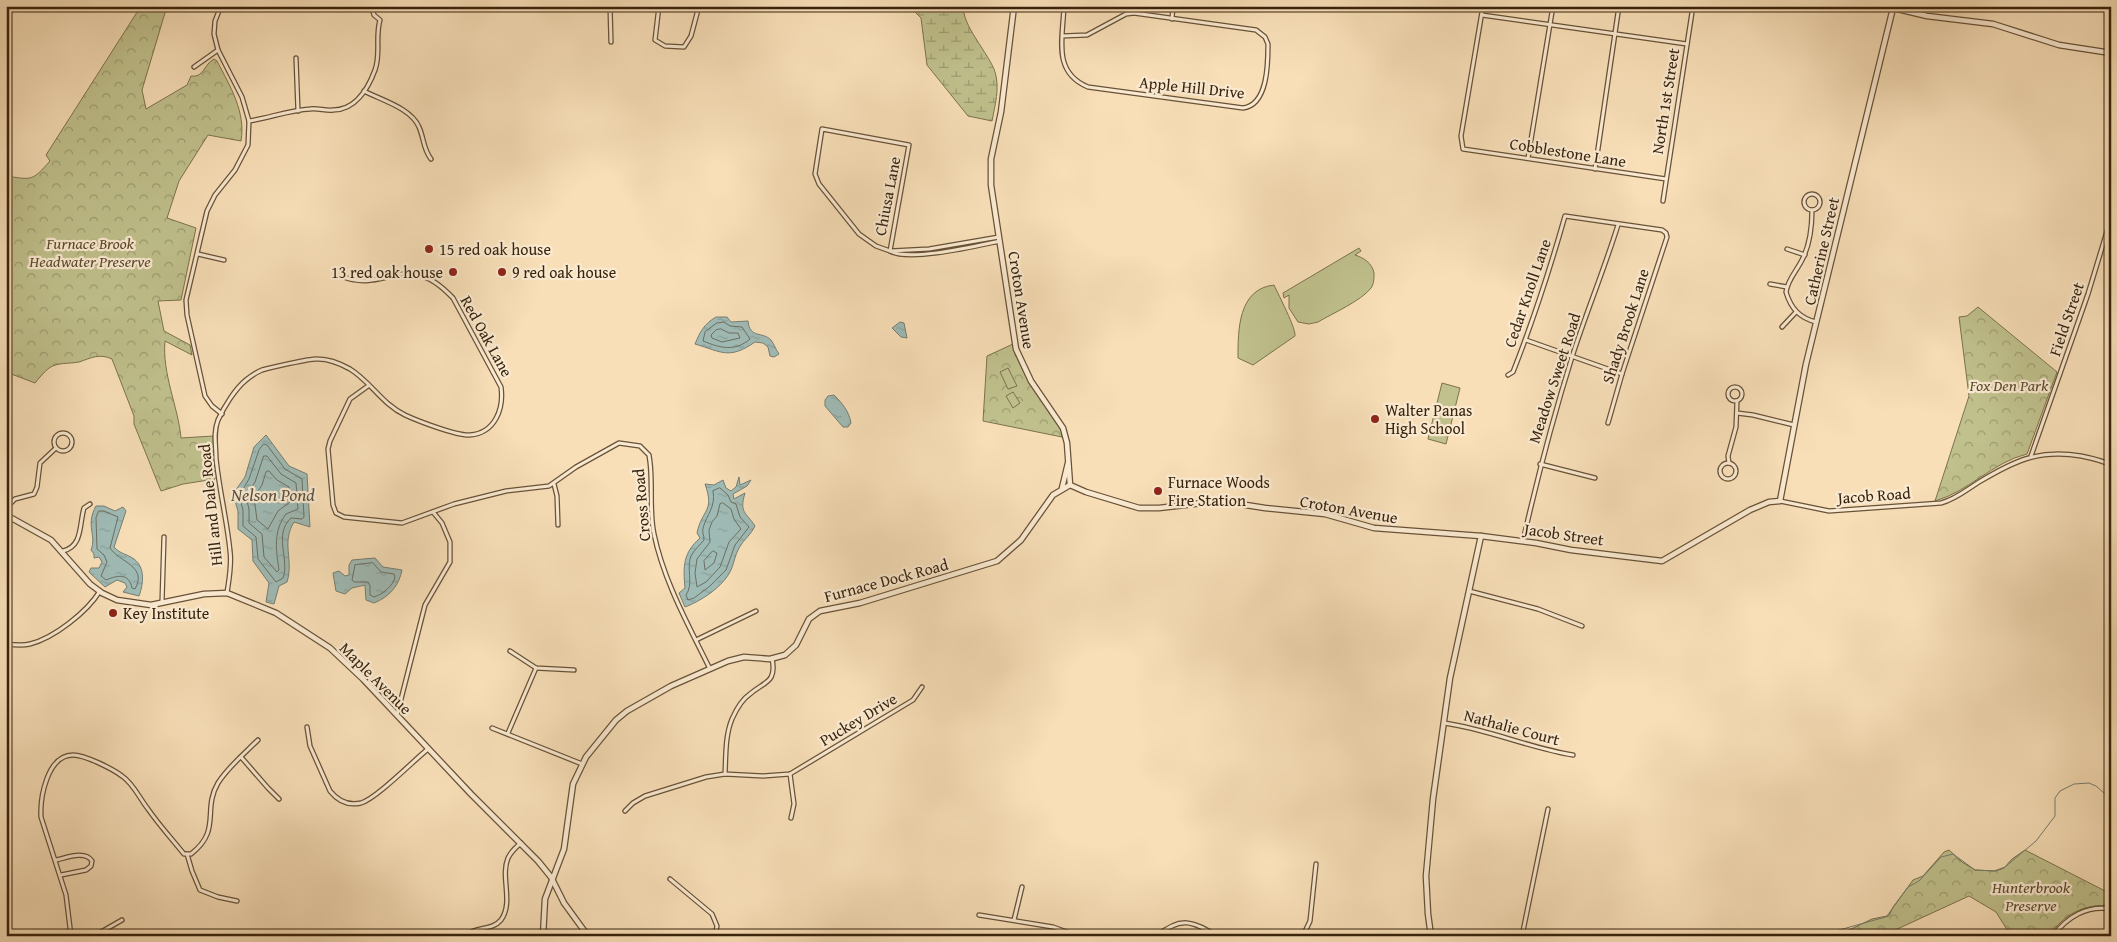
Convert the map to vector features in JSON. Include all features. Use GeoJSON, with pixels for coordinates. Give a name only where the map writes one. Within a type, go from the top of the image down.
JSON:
{"type":"FeatureCollection","features":[{"type":"Feature","properties":{"kind":"street"},"geometry":{"type":"LineString","coordinates":[[221,6],[215,22],[214,34],[218,50],[242,98],[249,121],[248,145],[235,170],[215,194],[207,211],[186,300],[187,315],[205,396],[222,415]]}},
{"type":"Feature","properties":{"kind":"street"},"geometry":{"type":"LineString","coordinates":[[249,121],[311,108],[346,109],[358,100],[375,71],[378,57],[378,27],[380,20],[374,15],[371,6]]}},
{"type":"Feature","properties":{"kind":"street"},"geometry":{"type":"LineString","coordinates":[[610,6],[611,42]]}},
{"type":"Feature","properties":{"kind":"street"},"geometry":{"type":"LineString","coordinates":[[659,6],[655,40],[665,46],[679,48],[684,47],[688,42],[699,6]]}},
{"type":"Feature","properties":{"kind":"street","name":"Croton Avenue"},"geometry":{"type":"LineString","coordinates":[[1014,6],[1001,112],[990,164],[992,192],[1016,349],[1031,381],[1061,424],[1066,436],[1070,484],[1089,493],[1142,508],[1220,501],[1332,516],[1374,528],[1481,536]]}},
{"type":"Feature","properties":{"kind":"street","name":"Apple Hill Drive"},"geometry":{"type":"LineString","coordinates":[[1062,36],[1088,35],[1126,14],[1134,13],[1244,28],[1261,33],[1267,40],[1268,52],[1263,89],[1257,101],[1244,108],[1088,87],[1072,78],[1064,64],[1062,36],[1064,6]]}},
{"type":"Feature","properties":{"kind":"street"},"geometry":{"type":"LineString","coordinates":[[1172,6],[1172,19]]}},
{"type":"Feature","properties":{"kind":"street"},"geometry":{"type":"LineString","coordinates":[[1483,6],[1482,16],[1687,44]]}},
{"type":"Feature","properties":{"kind":"street"},"geometry":{"type":"LineString","coordinates":[[1528,158],[1553,6]]}},
{"type":"Feature","properties":{"kind":"street"},"geometry":{"type":"LineString","coordinates":[[1595,169],[1619,6]]}},
{"type":"Feature","properties":{"kind":"street","name":"North 1st Street"},"geometry":{"type":"LineString","coordinates":[[1663,201],[1693,6]]}},
{"type":"Feature","properties":{"kind":"street"},"geometry":{"type":"LineString","coordinates":[[1885,6],[1927,16],[1993,24],[2059,45],[2111,53]]}},
{"type":"Feature","properties":{"kind":"street","name":"Catherine Street"},"geometry":{"type":"LineString","coordinates":[[1780,501],[1816,322],[1894,8]]}},
{"type":"Feature","properties":{"kind":"street","name":"Cobblestone Lane"},"geometry":{"type":"LineString","coordinates":[[1482,16],[1461,136],[1461,145],[1466,150],[1666,179]]}},
{"type":"Feature","properties":{"kind":"street"},"geometry":{"type":"LineString","coordinates":[[194,67],[218,50]]}},
{"type":"Feature","properties":{"kind":"street"},"geometry":{"type":"LineString","coordinates":[[296,58],[298,111]]}},
{"type":"Feature","properties":{"kind":"street"},"geometry":{"type":"LineString","coordinates":[[364,91],[413,117],[420,128],[426,152],[431,159]]}},
{"type":"Feature","properties":{"kind":"street","name":"Chiusa Lane"},"geometry":{"type":"LineString","coordinates":[[822,129],[909,145],[890,251],[876,246],[859,234],[819,184],[815,174],[822,129]]}},
{"type":"Feature","properties":{"kind":"street"},"geometry":{"type":"LineString","coordinates":[[1811,194],[1817,196],[1820,201],[1818,207],[1812,210],[1806,208],[1804,202],[1806,196],[1811,194]]}},
{"type":"Feature","properties":{"kind":"street"},"geometry":{"type":"LineString","coordinates":[[1812,210],[1812,225],[1805,255],[1787,287],[1788,299],[1796,312],[1803,318],[1816,322]]}},
{"type":"Feature","properties":{"kind":"street","name":"Cedar Knoll Lane"},"geometry":{"type":"LineString","coordinates":[[1508,375],[1513,372],[1526,340],[1565,216],[1618,225]]}},
{"type":"Feature","properties":{"kind":"street","name":"Field Street"},"geometry":{"type":"LineString","coordinates":[[2031,456],[2088,294],[2111,218]]}},
{"type":"Feature","properties":{"kind":"street","name":"Shady Brook Lane"},"geometry":{"type":"LineString","coordinates":[[1608,423],[1622,374],[1667,238],[1666,233],[1657,229],[1618,225]]}},
{"type":"Feature","properties":{"kind":"street","name":"Meadow Sweet Road"},"geometry":{"type":"LineString","coordinates":[[1523,541],[1540,464],[1572,356],[1618,225]]}},
{"type":"Feature","properties":{"kind":"street"},"geometry":{"type":"LineString","coordinates":[[890,251],[898,250],[910,254],[1000,239]]}},
{"type":"Feature","properties":{"kind":"street"},"geometry":{"type":"LineString","coordinates":[[1787,249],[1805,255]]}},
{"type":"Feature","properties":{"kind":"street"},"geometry":{"type":"LineString","coordinates":[[198,254],[224,260]]}},
{"type":"Feature","properties":{"kind":"street","name":"Red Oak Lane"},"geometry":{"type":"LineString","coordinates":[[222,415],[238,388],[247,379],[260,371],[316,358],[332,361],[349,369],[364,380],[389,405],[404,414],[448,430],[469,435],[482,432],[491,426],[498,416],[502,398],[501,387],[453,298],[431,279],[416,274],[402,273],[360,282],[341,276]]}},
{"type":"Feature","properties":{"kind":"street"},"geometry":{"type":"LineString","coordinates":[[1770,284],[1787,287]]}},
{"type":"Feature","properties":{"kind":"street"},"geometry":{"type":"LineString","coordinates":[[1782,327],[1796,312]]}},
{"type":"Feature","properties":{"kind":"street"},"geometry":{"type":"LineString","coordinates":[[1526,340],[1622,374]]}},
{"type":"Feature","properties":{"kind":"street","name":"Cross Road"},"geometry":{"type":"LineString","coordinates":[[368,386],[350,399],[328,449],[333,505],[336,513],[344,516],[402,523],[454,504],[506,491],[549,486],[576,467],[616,444],[633,444],[645,450],[649,455],[652,476],[654,533],[674,596],[710,669]]}},
{"type":"Feature","properties":{"kind":"street"},"geometry":{"type":"LineString","coordinates":[[1732,388],[1738,388],[1742,392],[1742,397],[1737,401],[1732,401],[1729,397],[1729,392],[1732,388]]}},
{"type":"Feature","properties":{"kind":"street"},"geometry":{"type":"LineString","coordinates":[[1728,463],[1737,413],[1737,401]]}},
{"type":"Feature","properties":{"kind":"street"},"geometry":{"type":"LineString","coordinates":[[1737,413],[1794,425]]}},
{"type":"Feature","properties":{"kind":"street","name":"Hill and Dale Road"},"geometry":{"type":"LineString","coordinates":[[222,415],[214,436],[218,480],[230,551],[226,593]]}},
{"type":"Feature","properties":{"kind":"street"},"geometry":{"type":"LineString","coordinates":[[62,433],[69,435],[72,443],[70,448],[64,451],[56,448],[54,444],[56,436],[62,433]]}},
{"type":"Feature","properties":{"kind":"street"},"geometry":{"type":"LineString","coordinates":[[6,508],[15,499],[34,494],[37,487],[40,462],[56,448]]}},
{"type":"Feature","properties":{"kind":"street","name":"Jacob Road"},"geometry":{"type":"LineString","coordinates":[[1642,560],[1667,560],[1750,510],[1769,502],[1780,501],[1829,510],[1941,503],[1954,499],[2006,466],[2031,456],[2069,454],[2095,459],[2111,465]]}},
{"type":"Feature","properties":{"kind":"street"},"geometry":{"type":"LineString","coordinates":[[1062,488],[1069,460]]}},
{"type":"Feature","properties":{"kind":"street"},"geometry":{"type":"LineString","coordinates":[[1728,463],[1734,466],[1736,472],[1733,478],[1727,480],[1722,477],[1720,471],[1723,465],[1728,463]]}},
{"type":"Feature","properties":{"kind":"street"},"geometry":{"type":"LineString","coordinates":[[1540,464],[1595,478]]}},
{"type":"Feature","properties":{"kind":"street"},"geometry":{"type":"LineString","coordinates":[[554,484],[557,496],[558,524]]}},
{"type":"Feature","properties":{"kind":"street","name":"Furnace Dock Road"},"geometry":{"type":"LineString","coordinates":[[543,936],[545,899],[564,850],[570,793],[582,764],[616,720],[627,711],[671,686],[736,658],[772,658],[790,651],[796,645],[809,619],[820,611],[860,603],[997,560],[1021,540],[1048,502],[1062,488],[1070,484]]}},
{"type":"Feature","properties":{"kind":"street"},"geometry":{"type":"LineString","coordinates":[[63,551],[71,548],[77,542],[84,508],[90,504]]}},
{"type":"Feature","properties":{"kind":"street"},"geometry":{"type":"LineString","coordinates":[[397,716],[425,605],[450,562],[450,542],[442,523],[433,512]]}},
{"type":"Feature","properties":{"kind":"street","name":"Maple Avenue"},"geometry":{"type":"LineString","coordinates":[[6,515],[39,532],[63,551],[90,584],[100,591],[125,602],[150,605],[204,594],[226,593],[242,597],[276,613],[330,648],[363,679],[520,843],[552,880],[564,903],[588,936]]}},
{"type":"Feature","properties":{"kind":"street"},"geometry":{"type":"LineString","coordinates":[[1431,936],[1427,907],[1427,866],[1433,799],[1450,678],[1481,536]]}},
{"type":"Feature","properties":{"kind":"street","name":"Jacob Street"},"geometry":{"type":"LineString","coordinates":[[1481,536],[1523,541],[1571,550],[1626,555],[1642,560]]}},
{"type":"Feature","properties":{"kind":"street"},"geometry":{"type":"LineString","coordinates":[[162,603],[164,538]]}},
{"type":"Feature","properties":{"kind":"street"},"geometry":{"type":"LineString","coordinates":[[6,644],[24,645],[37,641],[79,615],[89,606],[100,591]]}},
{"type":"Feature","properties":{"kind":"street"},"geometry":{"type":"LineString","coordinates":[[1469,591],[1538,609],[1582,626]]}},
{"type":"Feature","properties":{"kind":"street"},"geometry":{"type":"LineString","coordinates":[[696,640],[756,610]]}},
{"type":"Feature","properties":{"kind":"street"},"geometry":{"type":"LineString","coordinates":[[510,651],[536,668],[574,670]]}},
{"type":"Feature","properties":{"kind":"street"},"geometry":{"type":"LineString","coordinates":[[725,774],[727,736],[732,718],[743,700],[771,679],[774,669],[772,658]]}},
{"type":"Feature","properties":{"kind":"street"},"geometry":{"type":"LineString","coordinates":[[508,733],[536,668]]}},
{"type":"Feature","properties":{"kind":"street","name":"Puckey Drive"},"geometry":{"type":"LineString","coordinates":[[790,774],[913,700],[922,687]]}},
{"type":"Feature","properties":{"kind":"street","name":"Nathalie Court"},"geometry":{"type":"LineString","coordinates":[[1443,723],[1482,730],[1548,751],[1573,755]]}},
{"type":"Feature","properties":{"kind":"street"},"geometry":{"type":"LineString","coordinates":[[307,727],[310,746],[330,791],[335,797],[346,804],[364,801],[428,748]]}},
{"type":"Feature","properties":{"kind":"street"},"geometry":{"type":"LineString","coordinates":[[492,728],[582,764]]}},
{"type":"Feature","properties":{"kind":"street"},"geometry":{"type":"LineString","coordinates":[[71,936],[66,895],[46,834],[41,809],[53,768],[61,759],[72,755],[92,760],[122,775],[184,854],[191,854],[205,841],[210,829],[213,794],[218,783],[258,740]]}},
{"type":"Feature","properties":{"kind":"street"},"geometry":{"type":"LineString","coordinates":[[241,757],[279,799]]}},
{"type":"Feature","properties":{"kind":"street"},"geometry":{"type":"LineString","coordinates":[[626,811],[633,803],[645,796],[680,784],[725,774],[763,776],[790,774],[794,804],[791,818]]}},
{"type":"Feature","properties":{"kind":"street"},"geometry":{"type":"LineString","coordinates":[[1522,936],[1548,809]]}},
{"type":"Feature","properties":{"kind":"street"},"geometry":{"type":"LineString","coordinates":[[466,936],[472,931],[494,926],[501,919],[506,904],[507,861],[520,843]]}},
{"type":"Feature","properties":{"kind":"street"},"geometry":{"type":"LineString","coordinates":[[187,854],[200,890],[218,897],[237,901]]}},
{"type":"Feature","properties":{"kind":"street"},"geometry":{"type":"LineString","coordinates":[[56,860],[81,855],[89,857],[92,861],[91,866],[86,870],[60,875]]}},
{"type":"Feature","properties":{"kind":"street"},"geometry":{"type":"LineString","coordinates":[[1303,936],[1310,921],[1316,864]]}},
{"type":"Feature","properties":{"kind":"street"},"geometry":{"type":"LineString","coordinates":[[670,879],[712,914],[717,926],[715,936]]}},
{"type":"Feature","properties":{"kind":"street"},"geometry":{"type":"LineString","coordinates":[[1014,920],[1022,887]]}},
{"type":"Feature","properties":{"kind":"street"},"geometry":{"type":"LineString","coordinates":[[2053,936],[2063,923],[2081,912],[2094,909],[2111,910]]}},
{"type":"Feature","properties":{"kind":"street"},"geometry":{"type":"LineString","coordinates":[[979,916],[1053,927],[1078,936]]}},
{"type":"Feature","properties":{"kind":"street"},"geometry":{"type":"LineString","coordinates":[[94,936],[122,920]]}},
{"type":"Feature","properties":{"kind":"street"},"geometry":{"type":"LineString","coordinates":[[1157,936],[1174,924],[1184,922],[1197,924],[1217,936]]}},
{"type":"Feature","properties":{"kind":"green space","name":"Furnace Brook Headwater Preserve"},"geometry":{"type":"Polygon","coordinates":[[[141,6],[167,6],[142,90],[146,109],[187,85],[191,76],[199,75],[214,59],[217,61],[236,100],[242,130],[241,141],[208,135],[179,181],[167,218],[196,228],[181,300],[158,301],[164,331],[190,345],[192,355],[165,341],[168,378],[181,438],[213,436],[215,479],[183,484],[161,491],[134,424],[134,416],[112,359],[99,356],[79,362],[52,366],[35,383],[6,372],[6,176],[31,178],[50,161],[46,155],[141,6]]]}},
{"type":"Feature","properties":{"kind":"green space"},"geometry":{"type":"Polygon","coordinates":[[[909,6],[964,6],[966,21],[995,72],[997,90],[992,121],[968,116],[927,65],[921,18],[909,6]]]}},
{"type":"Feature","properties":{"kind":"green space"},"geometry":{"type":"Polygon","coordinates":[[[1359,248],[1361,251],[1355,255],[1367,261],[1373,269],[1374,279],[1371,288],[1354,302],[1318,322],[1309,324],[1298,322],[1289,308],[1289,295],[1284,298],[1283,293],[1359,248]]]}},
{"type":"Feature","properties":{"kind":"green space"},"geometry":{"type":"Polygon","coordinates":[[[1274,285],[1290,319],[1295,336],[1253,365],[1238,358],[1242,312],[1253,294],[1262,288],[1274,285]]]}},
{"type":"Feature","properties":{"kind":"green space","name":"Fox Den Park"},"geometry":{"type":"Polygon","coordinates":[[[1978,307],[2057,372],[2027,454],[2003,463],[1959,491],[1935,501],[1969,396],[1959,317],[1967,316],[1978,307]]]}},
{"type":"Feature","properties":{"kind":"green space"},"geometry":{"type":"Polygon","coordinates":[[[1013,344],[1020,364],[1030,382],[1060,425],[1062,437],[983,421],[987,356],[1013,344]]]}},
{"type":"Feature","properties":{"kind":"green space"},"geometry":{"type":"Polygon","coordinates":[[[1008,368],[1017,386],[1008,389],[1000,372],[1008,368]]]}},
{"type":"Feature","properties":{"kind":"green space"},"geometry":{"type":"Polygon","coordinates":[[[1442,383],[1460,388],[1446,444],[1428,439],[1442,383]]]}},
{"type":"Feature","properties":{"kind":"green space"},"geometry":{"type":"Polygon","coordinates":[[[1013,392],[1020,403],[1013,408],[1006,396],[1013,392]]]}},
{"type":"Feature","properties":{"kind":"green space","name":"Hunterbrook Preserve"},"geometry":{"type":"Polygon","coordinates":[[[1949,850],[1962,862],[1975,870],[1996,871],[2004,868],[2012,859],[2025,850],[2111,894],[2111,906],[2084,908],[2068,916],[2049,936],[2011,936],[1996,912],[1969,896],[1893,931],[1891,936],[1817,936],[1847,931],[1872,919],[1887,916],[1913,880],[1923,876],[1944,852],[1949,850]]]}},
{"type":"Feature","properties":{"kind":"water"},"geometry":{"type":"Polygon","coordinates":[[[716,317],[727,317],[731,322],[748,321],[751,330],[754,333],[768,337],[779,354],[774,357],[770,356],[768,347],[763,343],[755,342],[746,348],[732,353],[719,352],[695,344],[708,322],[716,317]]]}},
{"type":"Feature","properties":{"kind":"water"},"geometry":{"type":"Polygon","coordinates":[[[900,322],[904,323],[907,338],[901,337],[892,328],[900,322]]]}},
{"type":"Feature","properties":{"kind":"water"},"geometry":{"type":"Polygon","coordinates":[[[834,395],[849,415],[851,423],[848,427],[843,427],[825,406],[825,400],[828,396],[834,395]]]}},
{"type":"Feature","properties":{"kind":"water","name":"Nelson Pond"},"geometry":{"type":"Polygon","coordinates":[[[266,435],[289,466],[307,474],[310,527],[294,522],[290,530],[288,537],[289,574],[287,582],[279,586],[274,604],[266,602],[269,583],[253,561],[252,540],[238,529],[238,511],[233,494],[245,477],[254,447],[266,435]]]}},
{"type":"Feature","properties":{"kind":"water"},"geometry":{"type":"Polygon","coordinates":[[[739,477],[740,485],[751,480],[747,486],[733,494],[734,499],[745,493],[743,509],[755,526],[736,553],[731,570],[723,582],[698,601],[685,607],[679,593],[685,588],[685,560],[690,549],[700,538],[697,533],[699,525],[707,510],[709,500],[705,484],[714,485],[723,480],[726,488],[731,491],[736,487],[739,477]]]}},
{"type":"Feature","properties":{"kind":"water"},"geometry":{"type":"Polygon","coordinates":[[[96,506],[104,506],[115,511],[123,507],[126,511],[114,547],[138,563],[142,572],[142,587],[139,596],[123,592],[127,587],[125,583],[117,580],[105,587],[89,572],[91,568],[99,568],[102,562],[99,557],[94,558],[91,550],[93,540],[91,519],[96,506]]]}},
{"type":"Feature","properties":{"kind":"water"},"geometry":{"type":"Polygon","coordinates":[[[375,558],[383,567],[402,570],[396,586],[389,594],[374,603],[366,600],[365,585],[352,588],[345,594],[336,591],[333,573],[339,571],[345,576],[349,575],[349,565],[352,560],[375,558]]]}},
{"type":"Feature","properties":{"kind":"waterway"},"geometry":{"type":"LineString","coordinates":[[1818,936],[1889,916],[1893,907],[1908,887],[1919,881],[1941,857],[1953,854],[1975,870],[1994,871],[2005,867],[2036,841],[2055,816],[2055,798],[2060,791],[2074,784],[2089,783],[2096,786],[2111,799]]}},
{"type":"Feature","properties":{"kind":"place","name":"15 red oak house"},"geometry":{"type":"Point","coordinates":[429,249]}},
{"type":"Feature","properties":{"kind":"place","name":"13 red oak house"},"geometry":{"type":"Point","coordinates":[453,272]}},
{"type":"Feature","properties":{"kind":"place","name":"9 red oak house"},"geometry":{"type":"Point","coordinates":[502,272]}},
{"type":"Feature","properties":{"kind":"place","name":"Walter Panas High School"},"geometry":{"type":"Point","coordinates":[1375,419]}},
{"type":"Feature","properties":{"kind":"place","name":"Furnace Woods Fire Station"},"geometry":{"type":"Point","coordinates":[1158,491]}},
{"type":"Feature","properties":{"kind":"place","name":"Key Institute"},"geometry":{"type":"Point","coordinates":[113,613]}}]}
